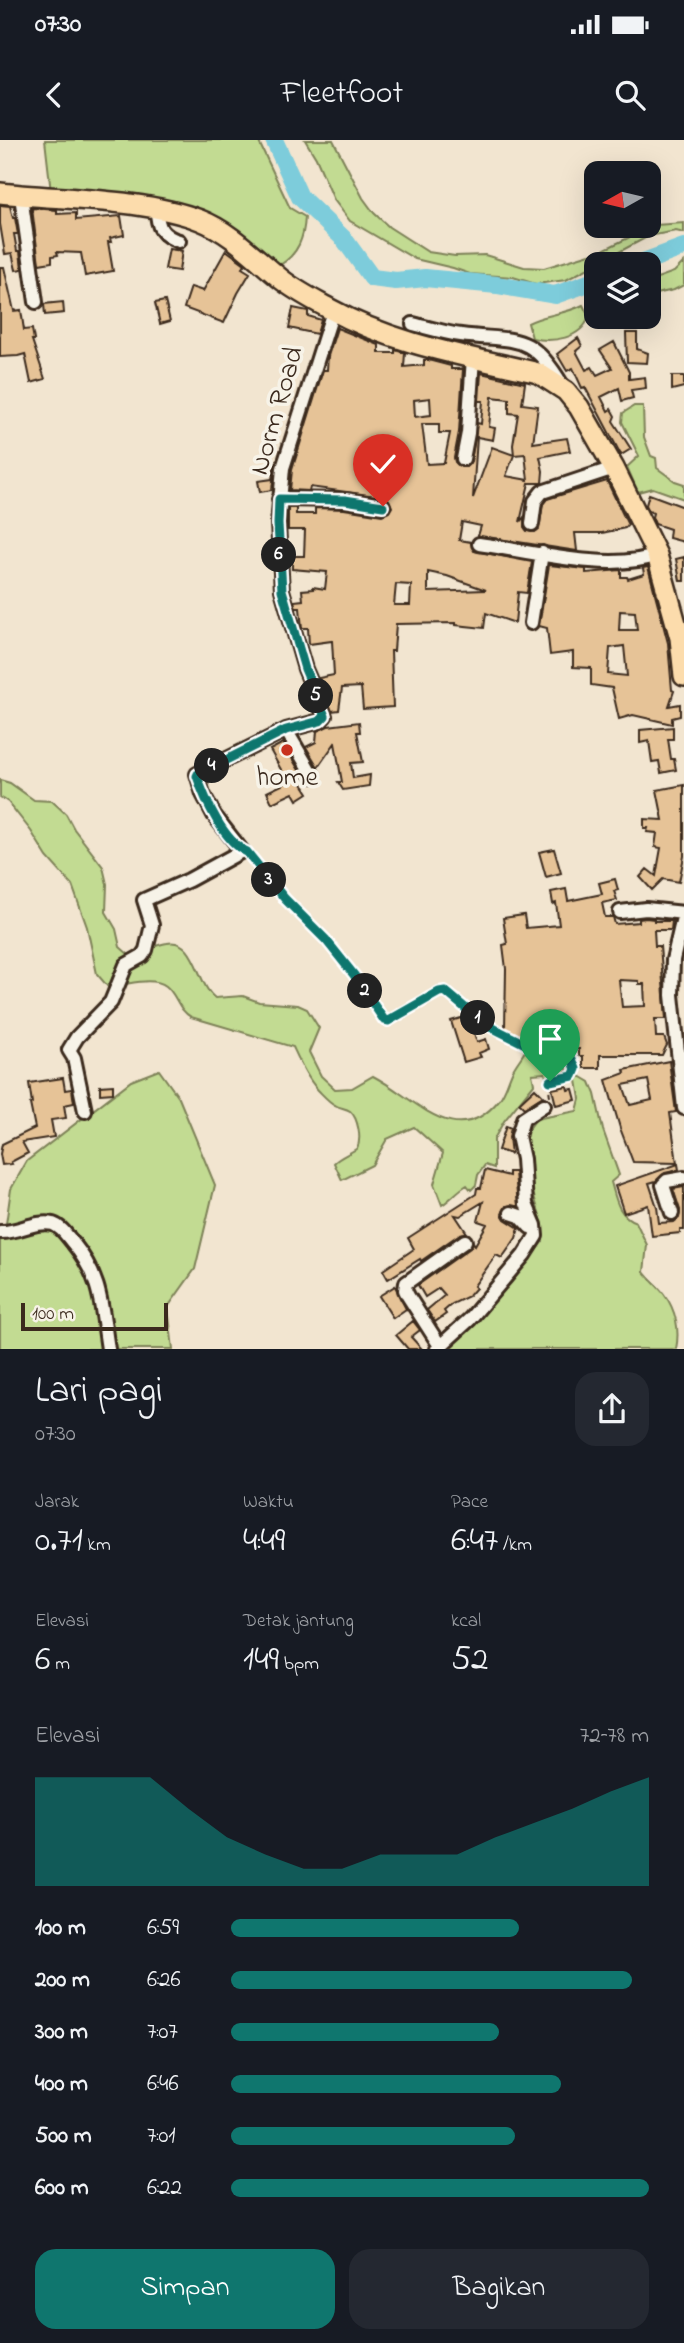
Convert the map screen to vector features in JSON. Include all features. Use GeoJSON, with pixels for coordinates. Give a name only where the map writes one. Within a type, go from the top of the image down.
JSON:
{"type":"FeatureCollection","features":[{"type":"Feature","properties":{"kind":"highway"},"geometry":{"type":"LineString","coordinates":[[0,193],[114,203],[181,214],[200,220],[228,234],[283,281],[333,311],[387,335],[418,345],[538,373],[566,391],[579,407],[614,468],[657,555],[677,626],[684,664]]}},
{"type":"Feature","properties":{"kind":"street"},"geometry":{"type":"LineString","coordinates":[[21,196],[36,302]]}},
{"type":"Feature","properties":{"kind":"street"},"geometry":{"type":"LineString","coordinates":[[157,210],[159,230],[179,241]]}},
{"type":"Feature","properties":{"kind":"street","name":"Norm Road"},"geometry":{"type":"LineString","coordinates":[[242,850],[214,816],[203,794],[199,773],[286,730],[320,721],[325,716],[305,669],[282,590],[278,524],[281,476],[286,455],[333,311]]}},
{"type":"Feature","properties":{"kind":"street"},"geometry":{"type":"LineString","coordinates":[[413,324],[460,335],[502,337],[525,344],[547,360],[566,391]]}},
{"type":"Feature","properties":{"kind":"street"},"geometry":{"type":"LineString","coordinates":[[463,459],[473,357]]}},
{"type":"Feature","properties":{"kind":"street"},"geometry":{"type":"LineString","coordinates":[[531,524],[535,501],[542,492],[614,468]]}},
{"type":"Feature","properties":{"kind":"street"},"geometry":{"type":"LineString","coordinates":[[279,499],[345,500],[383,506]]}},
{"type":"Feature","properties":{"kind":"street"},"geometry":{"type":"LineString","coordinates":[[479,544],[629,562],[657,555]]}},
{"type":"Feature","properties":{"kind":"street"},"geometry":{"type":"LineString","coordinates":[[531,623],[542,553]]}},
{"type":"Feature","properties":{"kind":"street"},"geometry":{"type":"LineString","coordinates":[[286,730],[313,776]]}},
{"type":"Feature","properties":{"kind":"street"},"geometry":{"type":"LineString","coordinates":[[85,1111],[74,1058],[69,1050],[76,1037],[111,1002],[126,965],[142,956],[146,950],[152,925],[144,900],[189,880],[242,850]]}},
{"type":"Feature","properties":{"kind":"street"},"geometry":{"type":"LineString","coordinates":[[620,912],[646,909],[684,913],[672,972],[684,1108]]}},
{"type":"Feature","properties":{"kind":"street"},"geometry":{"type":"LineString","coordinates":[[465,1241],[406,1283],[408,1296],[438,1348],[478,1309],[524,1255],[536,1236],[535,1225],[526,1204],[523,1158],[518,1136],[523,1119],[544,1105]]}},
{"type":"Feature","properties":{"kind":"street"},"geometry":{"type":"LineString","coordinates":[[672,1213],[663,1185],[667,1181],[684,1178]]}},
{"type":"Feature","properties":{"kind":"street"},"geometry":{"type":"LineString","coordinates":[[511,1213],[520,1216],[536,1236]]}},
{"type":"Feature","properties":{"kind":"street"},"geometry":{"type":"LineString","coordinates":[[0,1232],[10,1233],[39,1224],[56,1225],[62,1230],[87,1260],[98,1286],[108,1349]]}},
{"type":"Feature","properties":{"kind":"path"},"geometry":{"type":"LineString","coordinates":[[242,850],[245,850],[285,899],[326,940],[386,1021],[445,991],[483,1023],[527,1045],[572,1059],[576,1069],[573,1076],[548,1082],[550,1097],[544,1105]]}},
{"type":"Feature","properties":{"kind":"green space"},"geometry":{"type":"Polygon","coordinates":[[[45,140],[258,140],[290,208],[305,217],[301,239],[296,251],[280,265],[235,234],[51,192],[45,140]]]}},
{"type":"Feature","properties":{"kind":"green space"},"geometry":{"type":"Polygon","coordinates":[[[305,140],[333,140],[363,198],[374,213],[389,227],[428,252],[455,256],[485,255],[524,267],[544,268],[584,256],[584,270],[566,280],[536,284],[513,277],[470,274],[415,259],[350,221],[334,200],[305,140]]]}},
{"type":"Feature","properties":{"kind":"green space"},"geometry":{"type":"Polygon","coordinates":[[[684,223],[684,233],[676,231],[662,234],[662,225],[684,223]]]}},
{"type":"Feature","properties":{"kind":"green space"},"geometry":{"type":"Polygon","coordinates":[[[628,238],[645,238],[619,252],[596,252],[628,238]]]}},
{"type":"Feature","properties":{"kind":"green space"},"geometry":{"type":"Polygon","coordinates":[[[684,262],[684,285],[661,293],[661,277],[674,272],[684,262]]]}},
{"type":"Feature","properties":{"kind":"green space"},"geometry":{"type":"Polygon","coordinates":[[[583,305],[584,325],[580,330],[565,338],[532,338],[528,323],[583,305]]]}},
{"type":"Feature","properties":{"kind":"green space"},"geometry":{"type":"Polygon","coordinates":[[[634,406],[643,406],[644,437],[651,456],[656,458],[657,468],[684,484],[684,499],[653,488],[638,492],[627,467],[639,456],[622,422],[623,413],[634,406]]]}},
{"type":"Feature","properties":{"kind":"green space"},"geometry":{"type":"Polygon","coordinates":[[[0,780],[10,783],[34,800],[52,801],[66,814],[103,867],[107,884],[106,912],[116,929],[120,947],[129,955],[162,944],[177,943],[190,954],[209,992],[215,998],[243,996],[259,1002],[298,1005],[307,1009],[319,1028],[309,1052],[321,1076],[335,1089],[352,1088],[373,1076],[436,1116],[467,1122],[483,1115],[499,1100],[525,1051],[563,1063],[567,1068],[566,1074],[546,1077],[545,1073],[532,1074],[534,1084],[504,1121],[494,1139],[494,1168],[485,1165],[471,1190],[467,1185],[442,1205],[434,1184],[443,1153],[414,1127],[387,1139],[372,1165],[342,1180],[334,1163],[357,1148],[357,1123],[350,1111],[333,1104],[314,1085],[293,1047],[191,1017],[170,990],[160,983],[138,982],[108,987],[97,974],[87,927],[72,885],[47,857],[8,802],[0,797],[0,780]]]}},
{"type":"Feature","properties":{"kind":"green space"},"geometry":{"type":"Polygon","coordinates":[[[159,1070],[179,1098],[215,1185],[195,1269],[168,1307],[173,1349],[0,1349],[0,1241],[4,1238],[11,1189],[27,1161],[131,1081],[159,1070]]]}},
{"type":"Feature","properties":{"kind":"green space"},"geometry":{"type":"Polygon","coordinates":[[[580,1076],[590,1082],[595,1094],[603,1130],[619,1175],[611,1182],[616,1201],[625,1216],[636,1222],[647,1245],[644,1272],[664,1294],[674,1313],[677,1327],[676,1349],[448,1349],[511,1283],[543,1241],[541,1219],[530,1183],[526,1133],[536,1119],[577,1111],[580,1099],[577,1080],[580,1076]]]}},
{"type":"Feature","properties":{"kind":"building"},"geometry":{"type":"Polygon","coordinates":[[[0,205],[10,206],[15,218],[18,234],[14,234],[22,269],[16,270],[12,253],[5,254],[0,205]]]}},
{"type":"Feature","properties":{"kind":"building"},"geometry":{"type":"Polygon","coordinates":[[[32,208],[57,210],[57,214],[76,213],[76,220],[121,216],[124,235],[110,238],[111,242],[108,242],[113,271],[85,276],[81,253],[57,252],[58,255],[52,256],[52,262],[39,264],[32,208]]]}},
{"type":"Feature","properties":{"kind":"building"},"geometry":{"type":"Polygon","coordinates":[[[169,249],[182,251],[179,271],[165,269],[169,249]]]}},
{"type":"Feature","properties":{"kind":"building"},"geometry":{"type":"Polygon","coordinates":[[[226,250],[245,264],[242,268],[250,273],[224,323],[184,308],[191,287],[203,291],[226,250]]]}},
{"type":"Feature","properties":{"kind":"building"},"geometry":{"type":"Polygon","coordinates":[[[0,267],[4,267],[14,311],[21,310],[24,330],[32,329],[32,340],[45,379],[31,383],[25,354],[0,357],[0,267]]]}},
{"type":"Feature","properties":{"kind":"building"},"geometry":{"type":"Polygon","coordinates":[[[165,301],[170,321],[160,324],[155,303],[165,301]]]}},
{"type":"Feature","properties":{"kind":"building"},"geometry":{"type":"Polygon","coordinates":[[[63,302],[64,313],[45,315],[44,304],[63,302]]]}},
{"type":"Feature","properties":{"kind":"building"},"geometry":{"type":"Polygon","coordinates":[[[293,308],[308,311],[308,316],[321,320],[317,334],[289,328],[293,308]]]}},
{"type":"Feature","properties":{"kind":"building"},"geometry":{"type":"Polygon","coordinates":[[[337,328],[379,345],[379,353],[395,353],[395,350],[405,353],[404,367],[424,365],[424,360],[428,360],[451,366],[451,369],[463,369],[459,432],[454,458],[461,467],[466,467],[471,461],[477,423],[481,424],[481,373],[525,383],[522,404],[538,406],[533,443],[567,438],[570,451],[540,457],[542,483],[529,483],[520,522],[524,517],[524,527],[527,531],[535,532],[539,529],[543,504],[547,499],[607,481],[628,525],[602,533],[575,533],[577,551],[478,536],[481,526],[462,522],[459,540],[471,542],[474,551],[532,562],[527,593],[518,592],[515,623],[486,613],[484,628],[456,623],[396,624],[394,651],[391,651],[393,707],[363,709],[361,687],[342,688],[339,710],[332,711],[319,678],[334,675],[332,641],[309,644],[308,628],[302,628],[300,608],[296,608],[294,601],[303,600],[302,590],[313,587],[325,589],[327,572],[292,569],[292,556],[304,556],[305,530],[288,530],[288,508],[296,508],[296,514],[315,514],[315,508],[382,515],[392,507],[384,497],[310,487],[309,491],[290,490],[292,470],[323,370],[327,370],[328,356],[337,328]],[[492,397],[489,427],[495,428],[493,440],[477,437],[473,498],[492,447],[514,455],[518,414],[509,413],[509,399],[492,397]],[[430,398],[414,400],[415,417],[431,415],[430,398]],[[422,424],[427,464],[444,463],[450,433],[439,433],[439,424],[422,424]],[[525,454],[514,455],[506,476],[528,480],[525,454]],[[428,572],[428,592],[486,590],[447,576],[428,572]],[[396,584],[394,605],[410,605],[411,585],[396,584]]]}},
{"type":"Feature","properties":{"kind":"building"},"geometry":{"type":"Polygon","coordinates":[[[626,333],[637,333],[637,349],[648,353],[647,363],[627,362],[626,333]]]}},
{"type":"Feature","properties":{"kind":"building"},"geometry":{"type":"Polygon","coordinates":[[[578,338],[582,346],[576,351],[586,370],[592,367],[597,375],[612,368],[600,350],[614,342],[629,372],[629,379],[645,377],[646,388],[631,390],[633,398],[622,401],[619,388],[601,397],[608,411],[611,409],[615,416],[613,421],[631,449],[621,455],[573,368],[567,371],[557,354],[578,338]]]}},
{"type":"Feature","properties":{"kind":"building"},"geometry":{"type":"Polygon","coordinates":[[[672,376],[684,376],[684,387],[672,390],[672,376]]]}},
{"type":"Feature","properties":{"kind":"building"},"geometry":{"type":"Polygon","coordinates":[[[275,463],[272,490],[260,492],[258,481],[272,479],[275,463]]]}},
{"type":"Feature","properties":{"kind":"building"},"geometry":{"type":"Polygon","coordinates":[[[649,494],[684,507],[684,542],[669,538],[670,529],[655,524],[653,513],[646,505],[649,494]]]}},
{"type":"Feature","properties":{"kind":"building"},"geometry":{"type":"Polygon","coordinates":[[[684,557],[684,581],[680,581],[676,559],[684,557]]]}},
{"type":"Feature","properties":{"kind":"building"},"geometry":{"type":"Polygon","coordinates":[[[549,565],[586,569],[586,573],[621,570],[621,577],[628,579],[644,574],[643,568],[648,567],[668,643],[674,691],[669,706],[680,704],[680,716],[672,718],[672,724],[633,715],[619,719],[612,688],[591,685],[591,668],[573,667],[573,652],[550,655],[547,628],[539,626],[549,565]],[[620,611],[619,630],[637,630],[635,612],[620,611]],[[624,646],[610,648],[608,674],[627,676],[624,646]]]}},
{"type":"Feature","properties":{"kind":"building"},"geometry":{"type":"Polygon","coordinates":[[[359,722],[360,732],[357,732],[363,762],[351,763],[353,778],[370,775],[369,786],[343,790],[338,782],[342,782],[335,743],[318,767],[306,747],[316,742],[317,731],[328,726],[359,722]]]}},
{"type":"Feature","properties":{"kind":"building"},"geometry":{"type":"Polygon","coordinates":[[[673,727],[673,739],[668,739],[676,770],[661,773],[659,761],[652,762],[649,741],[640,743],[640,730],[673,727]]]}},
{"type":"Feature","properties":{"kind":"building"},"geometry":{"type":"Polygon","coordinates":[[[283,743],[303,777],[299,779],[308,793],[297,800],[293,793],[272,803],[267,792],[288,782],[270,750],[283,743]]]}},
{"type":"Feature","properties":{"kind":"building"},"geometry":{"type":"Polygon","coordinates":[[[684,785],[684,856],[679,882],[663,879],[652,890],[640,877],[647,869],[656,876],[661,848],[655,847],[657,833],[647,832],[644,819],[663,820],[657,790],[684,785]]]}},
{"type":"Feature","properties":{"kind":"building"},"geometry":{"type":"Polygon","coordinates":[[[554,849],[561,873],[546,877],[539,852],[554,849]]]}},
{"type":"Feature","properties":{"kind":"building"},"geometry":{"type":"Polygon","coordinates":[[[615,879],[618,890],[614,891],[617,900],[602,903],[605,917],[613,917],[615,924],[639,922],[639,919],[646,918],[672,921],[671,930],[654,930],[655,946],[660,946],[666,1019],[655,1019],[656,1037],[664,1037],[667,1045],[662,1055],[600,1055],[600,1068],[583,1068],[583,1056],[579,1056],[579,1049],[548,1050],[548,1047],[530,1045],[529,1039],[525,1040],[505,1029],[506,969],[503,945],[507,944],[503,918],[524,915],[526,928],[559,925],[556,903],[553,904],[551,892],[566,889],[568,901],[602,894],[599,883],[615,879]],[[619,980],[622,1007],[645,1006],[644,984],[639,984],[639,981],[619,980]]]}},
{"type":"Feature","properties":{"kind":"building"},"geometry":{"type":"Polygon","coordinates":[[[468,1016],[477,1042],[486,1039],[489,1049],[479,1053],[481,1057],[464,1062],[451,1021],[468,1016]]]}},
{"type":"Feature","properties":{"kind":"building"},"geometry":{"type":"Polygon","coordinates":[[[669,1061],[676,1112],[670,1113],[677,1163],[633,1162],[606,1080],[625,1073],[624,1070],[669,1061]],[[648,1080],[623,1085],[630,1105],[652,1100],[648,1080]]]}},
{"type":"Feature","properties":{"kind":"building"},"geometry":{"type":"Polygon","coordinates":[[[63,1078],[65,1090],[72,1089],[74,1103],[64,1105],[66,1118],[51,1120],[54,1137],[22,1142],[28,1153],[11,1162],[12,1164],[2,1165],[2,1144],[35,1128],[29,1083],[63,1078]]]}},
{"type":"Feature","properties":{"kind":"building"},"geometry":{"type":"Polygon","coordinates":[[[113,1085],[113,1093],[100,1094],[100,1086],[113,1085]]]}},
{"type":"Feature","properties":{"kind":"building"},"geometry":{"type":"Polygon","coordinates":[[[567,1086],[568,1090],[573,1089],[576,1100],[556,1105],[552,1089],[567,1086]]]}},
{"type":"Feature","properties":{"kind":"building"},"geometry":{"type":"Polygon","coordinates":[[[535,1088],[543,1096],[524,1108],[519,1103],[535,1088]]]}},
{"type":"Feature","properties":{"kind":"building"},"geometry":{"type":"Polygon","coordinates":[[[506,1126],[511,1128],[511,1154],[498,1150],[506,1126]]]}},
{"type":"Feature","properties":{"kind":"building"},"geometry":{"type":"Polygon","coordinates":[[[678,1164],[679,1170],[665,1173],[649,1183],[659,1223],[674,1222],[679,1218],[680,1210],[673,1189],[684,1187],[684,1230],[680,1230],[680,1233],[652,1236],[648,1205],[624,1213],[615,1186],[678,1164]]]}},
{"type":"Feature","properties":{"kind":"building"},"geometry":{"type":"Polygon","coordinates":[[[485,1170],[509,1176],[509,1172],[515,1172],[518,1206],[506,1206],[502,1214],[519,1228],[516,1238],[502,1258],[496,1255],[469,1296],[452,1304],[444,1311],[446,1314],[435,1322],[427,1310],[445,1295],[439,1288],[425,1297],[418,1285],[470,1248],[473,1242],[475,1245],[487,1224],[478,1221],[483,1202],[460,1216],[455,1215],[467,1233],[460,1234],[421,1261],[420,1259],[388,1279],[383,1270],[414,1249],[408,1238],[476,1194],[477,1188],[481,1188],[485,1170]]]}},
{"type":"Feature","properties":{"kind":"building"},"geometry":{"type":"Polygon","coordinates":[[[395,1286],[406,1309],[393,1318],[379,1296],[395,1286]]]}},
{"type":"Feature","properties":{"kind":"building"},"geometry":{"type":"Polygon","coordinates":[[[413,1321],[420,1330],[411,1337],[422,1349],[408,1349],[396,1335],[413,1321]]]}},
{"type":"Feature","properties":{"kind":"waterway"},"geometry":{"type":"LineString","coordinates":[[274,140],[300,197],[344,239],[372,278],[396,281],[425,278],[497,285],[555,295],[584,285]]}},
{"type":"Feature","properties":{"kind":"waterway"},"geometry":{"type":"LineString","coordinates":[[661,256],[684,247]]}},
{"type":"Feature","properties":{"kind":"place","name":"home"},"geometry":{"type":"Point","coordinates":[287,750]}},
{"type":"Feature","properties":{"kind":"route"},"geometry":{"type":"LineString","coordinates":[[383,506],[345,500],[279,499],[279,576],[305,669],[325,716],[320,721],[286,730],[197,776],[214,816],[225,831],[247,852],[285,899],[326,940],[354,975],[384,1020],[388,1021],[445,991],[483,1023],[527,1045],[572,1059],[576,1069],[571,1078],[550,1081]]}}]}
